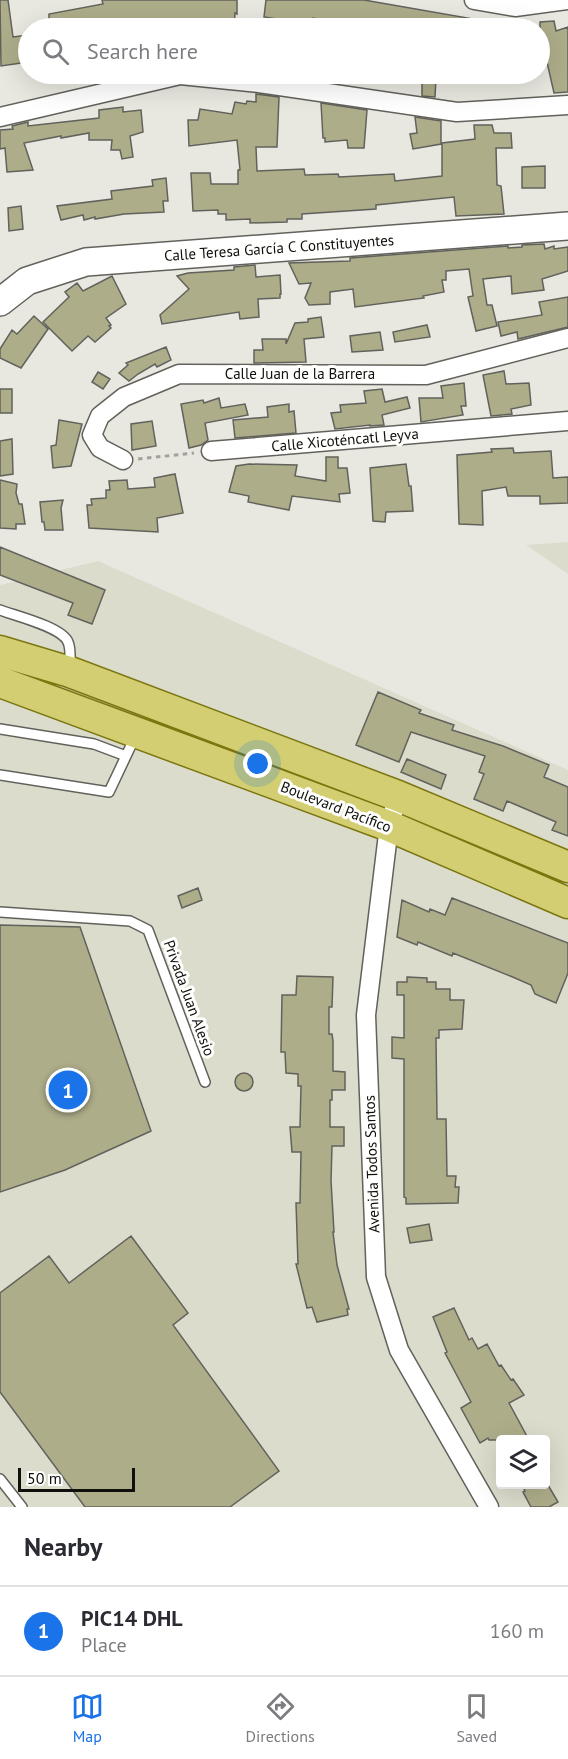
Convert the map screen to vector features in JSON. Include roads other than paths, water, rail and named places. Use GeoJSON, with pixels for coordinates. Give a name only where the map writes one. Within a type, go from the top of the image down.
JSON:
{"type":"FeatureCollection","features":[{"type":"Feature","properties":{"kind":"main road"},"geometry":{"type":"LineString","coordinates":[[1,654],[70,672],[398,796],[568,867]]}},
{"type":"Feature","properties":{"kind":"main road","name":"Boulevard Pacífico"},"geometry":{"type":"LineString","coordinates":[[0,682],[132,745],[389,826],[568,903]]}},
{"type":"Feature","properties":{"kind":"street"},"geometry":{"type":"LineString","coordinates":[[474,0],[515,7],[568,0]]}},
{"type":"Feature","properties":{"kind":"street"},"geometry":{"type":"LineString","coordinates":[[0,117],[141,84]]}},
{"type":"Feature","properties":{"kind":"street"},"geometry":{"type":"LineString","coordinates":[[266,84],[457,112],[568,105]]}},
{"type":"Feature","properties":{"kind":"street","name":"Calle Teresa García C Constituyentes"},"geometry":{"type":"LineString","coordinates":[[0,302],[27,281],[86,262],[568,226]]}},
{"type":"Feature","properties":{"kind":"street","name":"Calle Juan de la Barrera"},"geometry":{"type":"LineString","coordinates":[[123,460],[100,448],[92,435],[100,416],[124,397],[179,374],[426,375],[568,338]]}},
{"type":"Feature","properties":{"kind":"street","name":"Calle Xicoténcatl Leyva"},"geometry":{"type":"LineString","coordinates":[[211,451],[568,421]]}},
{"type":"Feature","properties":{"kind":"street","name":"Avenida Todos Santos"},"geometry":{"type":"LineString","coordinates":[[398,796],[389,826],[366,1015],[376,1277],[399,1350],[489,1507]]}},
{"type":"Feature","properties":{"kind":"lane"},"geometry":{"type":"LineString","coordinates":[[0,610],[60,632],[68,641],[70,672]]}},
{"type":"Feature","properties":{"kind":"lane"},"geometry":{"type":"LineString","coordinates":[[0,729],[94,744],[132,745],[109,792],[0,775]]}},
{"type":"Feature","properties":{"kind":"lane","name":"Privada Juan Alesio"},"geometry":{"type":"LineString","coordinates":[[0,912],[130,921],[148,930],[205,1082]]}},
{"type":"Feature","properties":{"kind":"lane"},"geometry":{"type":"LineString","coordinates":[[0,1479],[22,1507]]}},
{"type":"Feature","properties":{"kind":"place","name":"PIC14 DHL"},"geometry":{"type":"Point","coordinates":[68,1090]}}]}
